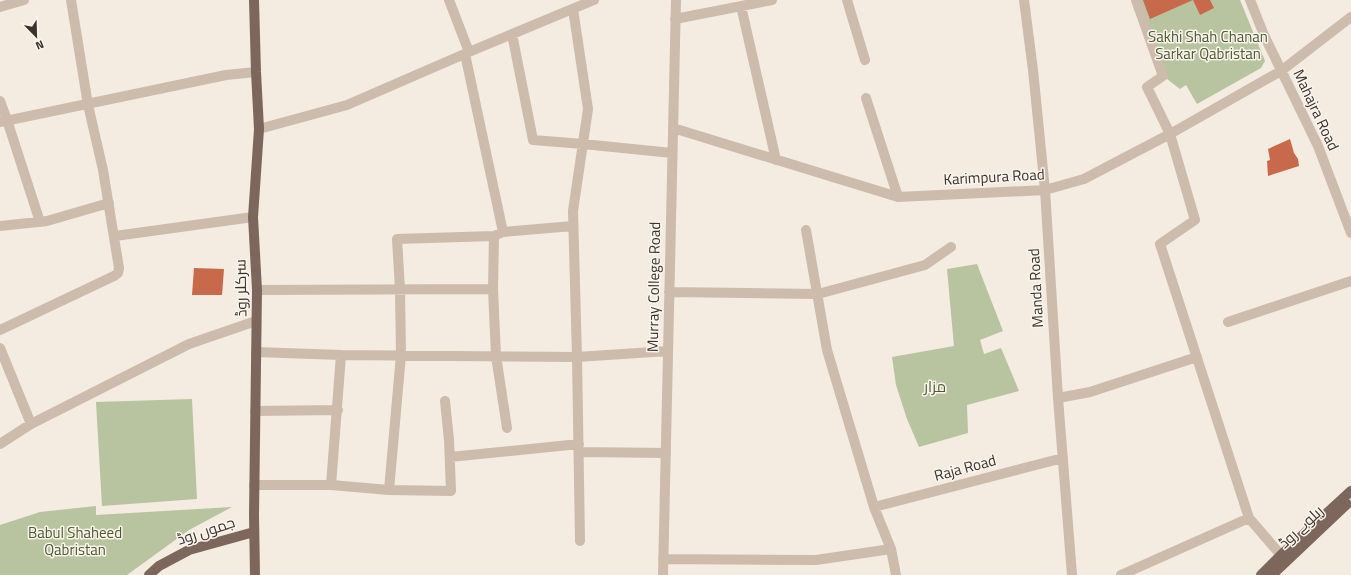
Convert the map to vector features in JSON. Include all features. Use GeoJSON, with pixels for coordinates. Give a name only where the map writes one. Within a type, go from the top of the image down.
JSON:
{"type":"FeatureCollection","features":[{"type":"Feature","properties":{"kind":"main road","name":"سرکلر روڈ"},"geometry":{"type":"LineString","coordinates":[[254,0],[259,129],[253,217],[257,290],[254,485],[255,575]]}},
{"type":"Feature","properties":{"kind":"main road"},"geometry":{"type":"LineString","coordinates":[[1261,575],[1284,558],[1351,491]]}},
{"type":"Feature","properties":{"kind":"main road","name":"ریلوے روڈ"},"geometry":{"type":"LineString","coordinates":[[1272,575],[1284,558],[1351,500]]}},
{"type":"Feature","properties":{"kind":"main road","name":"جموں روڈ"},"geometry":{"type":"LineString","coordinates":[[149,575],[159,566],[189,550],[254,532]]}},
{"type":"Feature","properties":{"kind":"street"},"geometry":{"type":"LineString","coordinates":[[0,7],[24,0]]}},
{"type":"Feature","properties":{"kind":"street"},"geometry":{"type":"LineString","coordinates":[[0,330],[118,273],[119,268],[115,236],[103,170],[88,105],[70,0]]}},
{"type":"Feature","properties":{"kind":"street"},"geometry":{"type":"LineString","coordinates":[[449,0],[467,53],[498,234],[493,289],[496,356],[506,428]]}},
{"type":"Feature","properties":{"kind":"street"},"geometry":{"type":"LineString","coordinates":[[259,129],[347,105],[594,0]]}},
{"type":"Feature","properties":{"kind":"street","name":"Murray College Road"},"geometry":{"type":"LineString","coordinates":[[663,575],[676,0]]}},
{"type":"Feature","properties":{"kind":"street"},"geometry":{"type":"LineString","coordinates":[[675,19],[772,0]]}},
{"type":"Feature","properties":{"kind":"street"},"geometry":{"type":"LineString","coordinates":[[847,0],[865,60]]}},
{"type":"Feature","properties":{"kind":"street","name":"Manda Road"},"geometry":{"type":"LineString","coordinates":[[1024,0],[1033,70],[1045,190],[1058,398],[1072,575]]}},
{"type":"Feature","properties":{"kind":"street"},"geometry":{"type":"LineString","coordinates":[[1136,0],[1163,76],[1147,87],[1170,134],[1195,220],[1160,244],[1249,518],[1284,558]]}},
{"type":"Feature","properties":{"kind":"street","name":"Mahajra Road"},"geometry":{"type":"LineString","coordinates":[[1250,0],[1264,36],[1318,146],[1351,233]]}},
{"type":"Feature","properties":{"kind":"street"},"geometry":{"type":"LineString","coordinates":[[742,6],[776,160]]}},
{"type":"Feature","properties":{"kind":"street"},"geometry":{"type":"LineString","coordinates":[[573,9],[588,109],[573,211],[578,357],[580,541]]}},
{"type":"Feature","properties":{"kind":"street","name":"Karimpura Road"},"geometry":{"type":"LineString","coordinates":[[673,128],[898,197],[1045,190],[1084,179],[1170,134],[1282,71],[1351,17]]}},
{"type":"Feature","properties":{"kind":"street"},"geometry":{"type":"LineString","coordinates":[[512,34],[534,140],[672,153]]}},
{"type":"Feature","properties":{"kind":"street"},"geometry":{"type":"LineString","coordinates":[[4,121],[88,105],[226,75],[256,72]]}},
{"type":"Feature","properties":{"kind":"street"},"geometry":{"type":"LineString","coordinates":[[866,98],[898,197]]}},
{"type":"Feature","properties":{"kind":"street"},"geometry":{"type":"LineString","coordinates":[[0,101],[4,121],[40,222]]}},
{"type":"Feature","properties":{"kind":"street"},"geometry":{"type":"LineString","coordinates":[[0,226],[40,222],[109,203]]}},
{"type":"Feature","properties":{"kind":"street"},"geometry":{"type":"LineString","coordinates":[[115,236],[253,217]]}},
{"type":"Feature","properties":{"kind":"street"},"geometry":{"type":"LineString","coordinates":[[388,490],[401,355],[400,289],[397,239],[498,234],[573,226]]}},
{"type":"Feature","properties":{"kind":"street"},"geometry":{"type":"LineString","coordinates":[[806,230],[818,294],[826,350],[874,508],[891,548],[896,575]]}},
{"type":"Feature","properties":{"kind":"street"},"geometry":{"type":"LineString","coordinates":[[669,292],[818,294],[925,265],[951,247]]}},
{"type":"Feature","properties":{"kind":"street"},"geometry":{"type":"LineString","coordinates":[[1228,322],[1351,281]]}},
{"type":"Feature","properties":{"kind":"street"},"geometry":{"type":"LineString","coordinates":[[257,290],[493,289]]}},
{"type":"Feature","properties":{"kind":"street"},"geometry":{"type":"LineString","coordinates":[[0,444],[31,424],[189,344],[256,320]]}},
{"type":"Feature","properties":{"kind":"street"},"geometry":{"type":"LineString","coordinates":[[0,348],[31,424]]}},
{"type":"Feature","properties":{"kind":"street"},"geometry":{"type":"LineString","coordinates":[[256,352],[341,355],[578,357],[668,351]]}},
{"type":"Feature","properties":{"kind":"street"},"geometry":{"type":"LineString","coordinates":[[331,485],[338,410],[341,355]]}},
{"type":"Feature","properties":{"kind":"street"},"geometry":{"type":"LineString","coordinates":[[1058,398],[1090,392],[1197,357]]}},
{"type":"Feature","properties":{"kind":"street"},"geometry":{"type":"LineString","coordinates":[[254,485],[331,485],[388,490],[451,491],[450,457],[444,401]]}},
{"type":"Feature","properties":{"kind":"street"},"geometry":{"type":"LineString","coordinates":[[255,411],[338,410]]}},
{"type":"Feature","properties":{"kind":"street"},"geometry":{"type":"LineString","coordinates":[[450,457],[579,448],[666,453]]}},
{"type":"Feature","properties":{"kind":"street","name":"Raja Road"},"geometry":{"type":"LineString","coordinates":[[874,508],[1063,458]]}},
{"type":"Feature","properties":{"kind":"street"},"geometry":{"type":"LineString","coordinates":[[1120,575],[1249,518]]}},
{"type":"Feature","properties":{"kind":"street"},"geometry":{"type":"LineString","coordinates":[[663,559],[816,560],[891,548]]}},
{"type":"Feature","properties":{"kind":"green space","name":"Sakhi Shah Chanan Sarkar Qabristan"},"geometry":{"type":"Polygon","coordinates":[[[1136,0],[1240,0],[1265,61],[1261,68],[1197,104],[1186,85],[1180,89],[1163,76],[1136,0]]]}},
{"type":"Feature","properties":{"kind":"green space","name":"مزار"},"geometry":{"type":"Polygon","coordinates":[[[977,264],[1003,331],[980,340],[984,354],[1001,348],[1019,391],[967,405],[968,433],[919,447],[907,419],[896,385],[892,357],[954,346],[947,269],[977,264]]]}},
{"type":"Feature","properties":{"kind":"green space"},"geometry":{"type":"Polygon","coordinates":[[[192,399],[197,499],[102,506],[96,402],[192,399]]]}},
{"type":"Feature","properties":{"kind":"green space","name":"Babul Shaheed Qabristan"},"geometry":{"type":"Polygon","coordinates":[[[96,506],[96,515],[232,507],[189,530],[127,575],[0,575],[0,525],[40,512],[96,506]]]}},
{"type":"Feature","properties":{"kind":"building"},"geometry":{"type":"Polygon","coordinates":[[[1143,0],[1193,0],[1150,19],[1143,0]]]}},
{"type":"Feature","properties":{"kind":"building"},"geometry":{"type":"Polygon","coordinates":[[[1193,0],[1210,0],[1214,8],[1200,15],[1193,0]]]}},
{"type":"Feature","properties":{"kind":"building"},"geometry":{"type":"Polygon","coordinates":[[[1290,139],[1294,153],[1298,159],[1299,166],[1268,176],[1267,161],[1270,160],[1268,149],[1290,139]]]}},
{"type":"Feature","properties":{"kind":"building"},"geometry":{"type":"Polygon","coordinates":[[[194,268],[224,269],[222,295],[192,295],[194,268]]]}}]}
